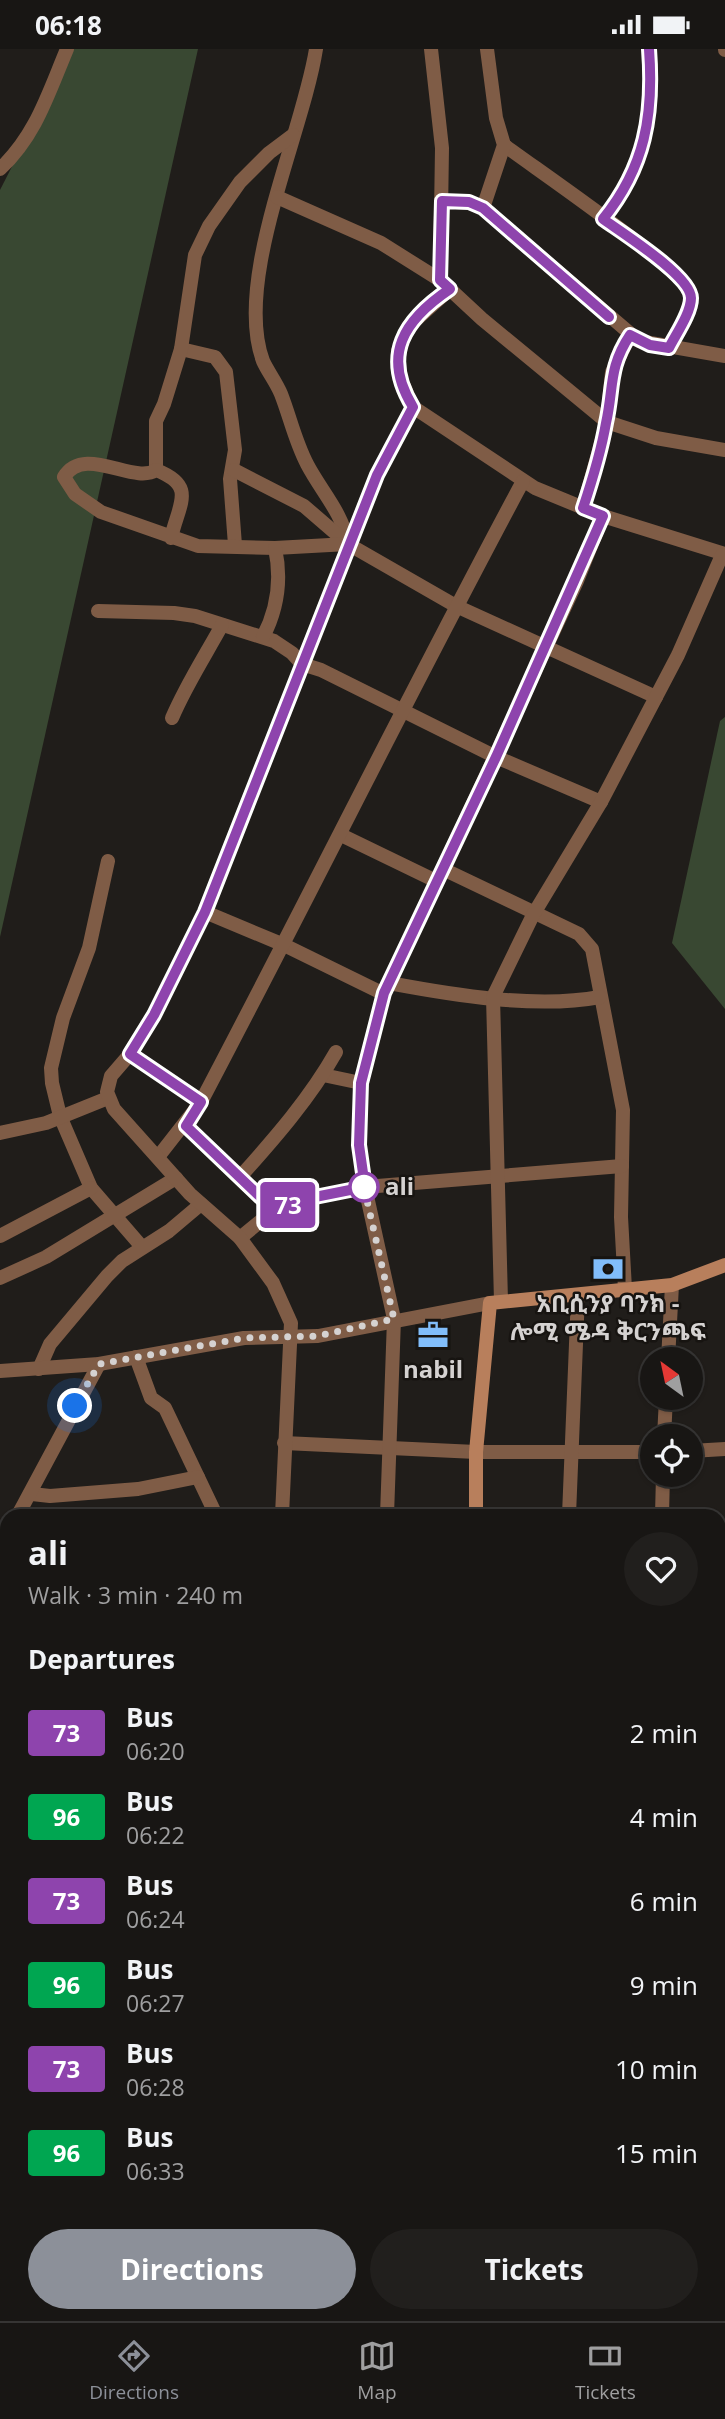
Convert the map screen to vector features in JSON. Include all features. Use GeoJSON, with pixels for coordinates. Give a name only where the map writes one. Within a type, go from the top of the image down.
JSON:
{"type":"FeatureCollection","features":[{"type":"Feature","properties":{"kind":"street"},"geometry":{"type":"LineString","coordinates":[[0,169],[26,141],[37,123],[67,49]]}},
{"type":"Feature","properties":{"kind":"street"},"geometry":{"type":"LineString","coordinates":[[316,49],[277,197],[256,302],[258,341],[298,446],[344,521],[348,544]]}},
{"type":"Feature","properties":{"kind":"street"},"geometry":{"type":"LineString","coordinates":[[431,49],[442,148],[445,284],[402,339],[397,364],[402,388],[413,407],[523,481],[603,516],[724,554],[678,655],[601,802],[533,915],[494,997],[496,1302],[476,1452],[476,1509]]}},
{"type":"Feature","properties":{"kind":"street"},"geometry":{"type":"LineString","coordinates":[[483,208],[504,145],[496,118],[487,49]]}},
{"type":"Feature","properties":{"kind":"street"},"geometry":{"type":"LineString","coordinates":[[603,219],[625,188],[640,159],[653,82],[649,49]]}},
{"type":"Feature","properties":{"kind":"street"},"geometry":{"type":"LineString","coordinates":[[156,470],[156,421],[181,349],[195,255],[240,183],[263,158],[293,135]]}},
{"type":"Feature","properties":{"kind":"street"},"geometry":{"type":"LineString","coordinates":[[504,145],[654,256],[687,286],[690,303],[669,348]]}},
{"type":"Feature","properties":{"kind":"street"},"geometry":{"type":"LineString","coordinates":[[277,197],[381,243],[445,284],[607,422],[656,439],[725,450]]}},
{"type":"Feature","properties":{"kind":"street"},"geometry":{"type":"LineString","coordinates":[[442,201],[469,202],[483,208],[630,335],[650,345],[725,356]]}},
{"type":"Feature","properties":{"kind":"street"},"geometry":{"type":"LineString","coordinates":[[583,508],[607,422],[612,372],[630,335]]}},
{"type":"Feature","properties":{"kind":"street"},"geometry":{"type":"LineString","coordinates":[[181,349],[215,357],[224,365],[235,450],[234,470],[230,479],[234,545]]}},
{"type":"Feature","properties":{"kind":"street"},"geometry":{"type":"LineString","coordinates":[[282,1509],[291,1323],[282,1302],[240,1238],[176,1178],[108,1098],[111,1076],[130,1054],[154,1015],[205,912],[348,544],[377,475],[413,407]]}},
{"type":"Feature","properties":{"kind":"street"},"geometry":{"type":"LineString","coordinates":[[171,538],[181,485],[176,479],[156,470],[146,473],[84,465],[75,466],[64,477],[75,494],[101,512],[171,538],[198,546],[275,548],[348,544]]}},
{"type":"Feature","properties":{"kind":"street"},"geometry":{"type":"LineString","coordinates":[[234,470],[304,506],[348,544],[456,606],[656,697]]}},
{"type":"Feature","properties":{"kind":"street"},"geometry":{"type":"LineString","coordinates":[[158,1157],[186,1126],[201,1102],[341,835],[401,709],[523,481]]}},
{"type":"Feature","properties":{"kind":"street"},"geometry":{"type":"LineString","coordinates":[[387,1509],[394,1319],[365,1187],[359,1145],[361,1083],[386,988],[496,757],[603,516]]}},
{"type":"Feature","properties":{"kind":"street"},"geometry":{"type":"LineString","coordinates":[[263,637],[276,605],[279,583],[275,548]]}},
{"type":"Feature","properties":{"kind":"street"},"geometry":{"type":"LineString","coordinates":[[98,611],[174,613],[263,637],[285,647],[302,664],[321,670],[496,757],[601,802]]}},
{"type":"Feature","properties":{"kind":"street"},"geometry":{"type":"LineString","coordinates":[[172,718],[222,625]]}},
{"type":"Feature","properties":{"kind":"street"},"geometry":{"type":"LineString","coordinates":[[341,835],[579,934],[589,943],[623,1110],[621,1217],[625,1289]]}},
{"type":"Feature","properties":{"kind":"street"},"geometry":{"type":"LineString","coordinates":[[107,861],[89,949],[62,1018],[51,1068],[60,1116],[91,1188],[142,1247]]}},
{"type":"Feature","properties":{"kind":"street"},"geometry":{"type":"LineString","coordinates":[[205,912],[386,988],[548,1003],[600,997]]}},
{"type":"Feature","properties":{"kind":"street"},"geometry":{"type":"LineString","coordinates":[[240,1177],[280,1132],[323,1075],[336,1052]]}},
{"type":"Feature","properties":{"kind":"street"},"geometry":{"type":"LineString","coordinates":[[130,1054],[201,1102]]}},
{"type":"Feature","properties":{"kind":"street"},"geometry":{"type":"LineString","coordinates":[[323,1075],[361,1083]]}},
{"type":"Feature","properties":{"kind":"street"},"geometry":{"type":"LineString","coordinates":[[0,1133],[46,1123],[108,1098]]}},
{"type":"Feature","properties":{"kind":"street"},"geometry":{"type":"LineString","coordinates":[[186,1126],[274,1210]]}},
{"type":"Feature","properties":{"kind":"street"},"geometry":{"type":"LineString","coordinates":[[240,1238],[274,1210],[305,1199],[365,1187],[622,1166]]}},
{"type":"Feature","properties":{"kind":"street"},"geometry":{"type":"LineString","coordinates":[[0,1278],[46,1257],[176,1178]]}},
{"type":"Feature","properties":{"kind":"street"},"geometry":{"type":"LineString","coordinates":[[0,1236],[91,1188]]}},
{"type":"Feature","properties":{"kind":"street"},"geometry":{"type":"LineString","coordinates":[[39,1370],[50,1344],[122,1261],[169,1231],[201,1204]]}},
{"type":"Feature","properties":{"kind":"street"},"geometry":{"type":"LineString","coordinates":[[0,1371],[99,1364],[244,1338],[318,1336],[394,1319],[496,1302],[671,1285],[725,1265]]}},
{"type":"Feature","properties":{"kind":"street"},"geometry":{"type":"LineString","coordinates":[[669,1347],[671,1285]]}},
{"type":"Feature","properties":{"kind":"street"},"geometry":{"type":"LineString","coordinates":[[569,1509],[569,1452],[578,1295]]}},
{"type":"Feature","properties":{"kind":"street"},"geometry":{"type":"LineString","coordinates":[[136,1357],[151,1398],[165,1408],[213,1509]]}},
{"type":"Feature","properties":{"kind":"street"},"geometry":{"type":"LineString","coordinates":[[22,1509],[99,1364]]}},
{"type":"Feature","properties":{"kind":"street"},"geometry":{"type":"LineString","coordinates":[[284,1443],[476,1452],[640,1452]]}},
{"type":"Feature","properties":{"kind":"street"},"geometry":{"type":"LineString","coordinates":[[703,1450],[725,1449]]}},
{"type":"Feature","properties":{"kind":"street"},"geometry":{"type":"LineString","coordinates":[[32,1494],[50,1496],[138,1489],[198,1477]]}},
{"type":"Feature","properties":{"kind":"street"},"geometry":{"type":"LineString","coordinates":[[662,1509],[663,1487]]}},
{"type":"Feature","properties":{"kind":"green space"},"geometry":{"type":"Polygon","coordinates":[[[72,49],[198,49],[0,937],[0,190],[72,49]]]}},
{"type":"Feature","properties":{"kind":"green space"},"geometry":{"type":"Polygon","coordinates":[[[725,717],[725,1009],[672,943],[720,721],[725,717]]]}},
{"type":"Feature","properties":{"kind":"bus line","name":"73"},"geometry":{"type":"LineString","coordinates":[[609,317],[483,208],[469,202],[442,201],[440,280],[450,289],[436,298],[409,326],[398,351],[397,364],[402,388],[413,407],[377,475],[205,912],[154,1015],[130,1054],[201,1102],[186,1126],[274,1210],[305,1199],[365,1187],[359,1145],[361,1083],[384,993],[577,581],[603,516],[583,508],[607,422],[610,384],[616,358],[630,335],[650,345],[669,348],[690,303],[691,296],[687,286],[654,256],[603,219],[625,188],[640,159],[653,82],[649,49]]}},
{"type":"Feature","properties":{"kind":"place","name":"ali"},"geometry":{"type":"Point","coordinates":[364,1187]}},
{"type":"Feature","properties":{"kind":"place","name":"አቢሲንያ ባንክ - ሎሚ ሜዳ ቅርንጫፍ"},"geometry":{"type":"Point","coordinates":[608,1269]}},
{"type":"Feature","properties":{"kind":"place","name":"nabil"},"geometry":{"type":"Point","coordinates":[433,1335]}},
{"type":"Feature","properties":{"kind":"route"},"geometry":{"type":"LineString","coordinates":[[75,1406],[99,1364],[244,1338],[318,1336],[394,1319],[364,1187]]}}]}
